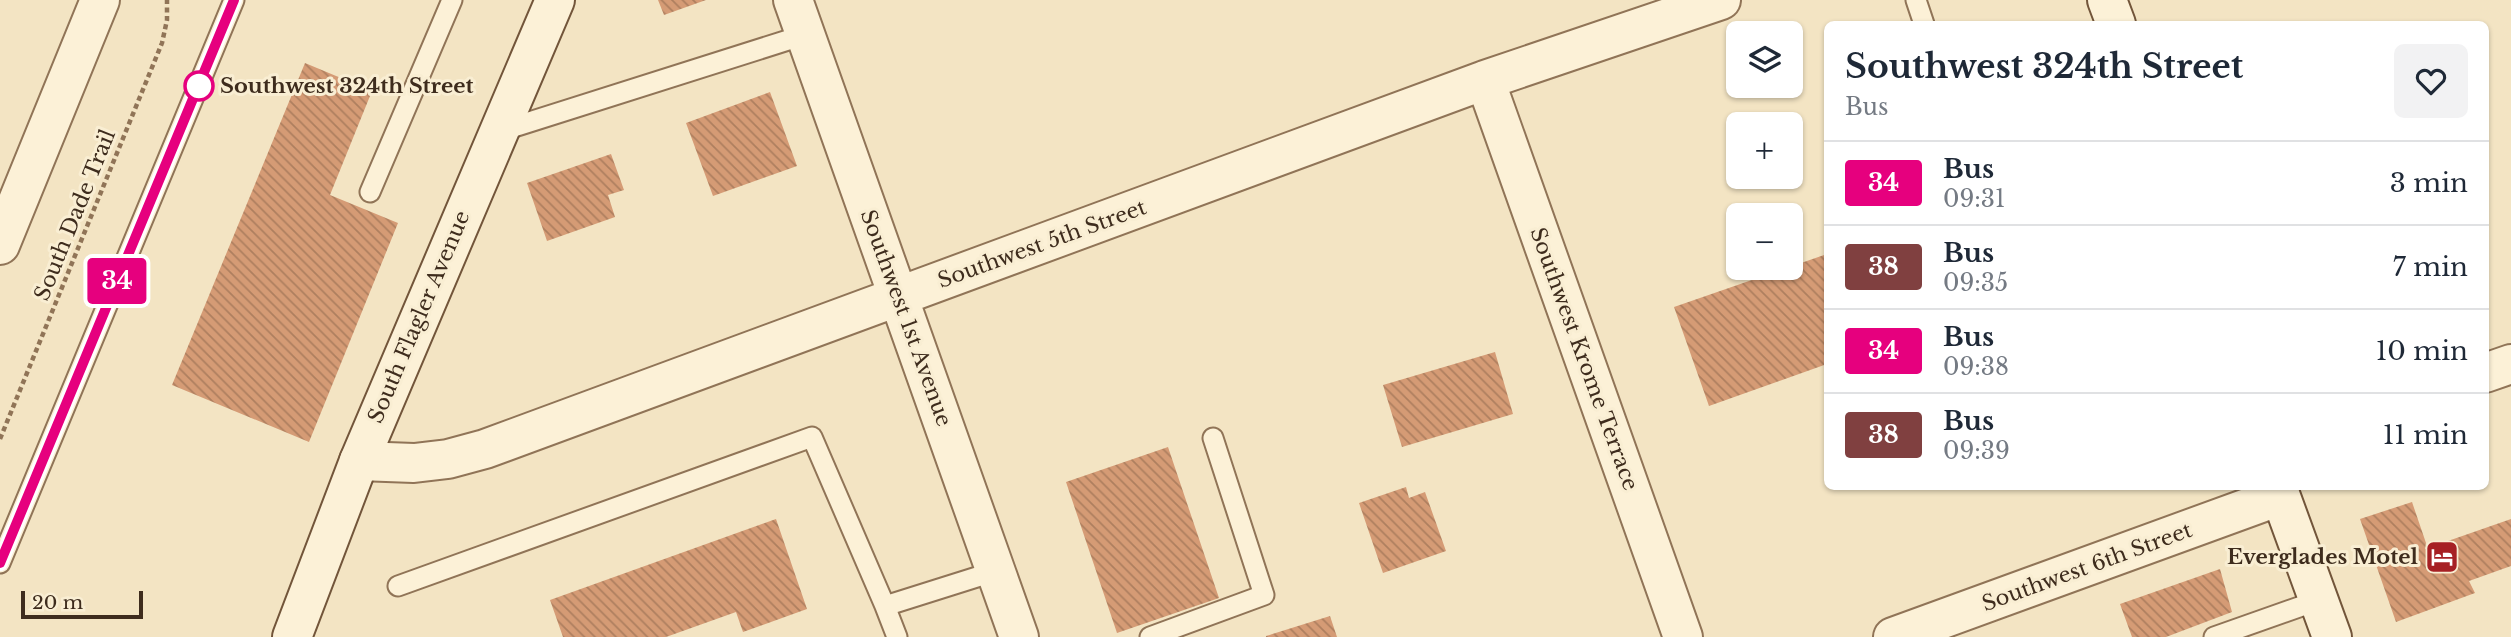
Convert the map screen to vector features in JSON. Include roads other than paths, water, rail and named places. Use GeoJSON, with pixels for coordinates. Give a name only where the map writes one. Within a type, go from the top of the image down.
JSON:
{"type":"FeatureCollection","features":[{"type":"Feature","properties":{"kind":"street"},"geometry":{"type":"LineString","coordinates":[[0,245],[100,0]]}},
{"type":"Feature","properties":{"kind":"street","name":"South Flagler Avenue"},"geometry":{"type":"LineString","coordinates":[[292,637],[359,461],[555,0]]}},
{"type":"Feature","properties":{"kind":"street","name":"Southwest 5th Street"},"geometry":{"type":"LineString","coordinates":[[359,461],[414,464],[448,459],[485,449],[1485,80],[1721,0]]}},
{"type":"Feature","properties":{"kind":"street"},"geometry":{"type":"LineString","coordinates":[[2107,0],[2115,21]]}},
{"type":"Feature","properties":{"kind":"street","name":"Southwest 1st Avenue"},"geometry":{"type":"LineString","coordinates":[[798,18],[1019,637]]}},
{"type":"Feature","properties":{"kind":"street","name":"Southwest Krome Terrace"},"geometry":{"type":"LineString","coordinates":[[1485,80],[1683,637]]}},
{"type":"Feature","properties":{"kind":"street"},"geometry":{"type":"LineString","coordinates":[[2489,372],[2511,364]]}},
{"type":"Feature","properties":{"kind":"street"},"geometry":{"type":"LineString","coordinates":[[2278,491],[2332,637]]}},
{"type":"Feature","properties":{"kind":"street","name":"Southwest 6th Street"},"geometry":{"type":"LineString","coordinates":[[1893,637],[2278,491]]}},
{"type":"Feature","properties":{"kind":"lane"},"geometry":{"type":"LineString","coordinates":[[0,563],[234,0]]}},
{"type":"Feature","properties":{"kind":"lane"},"geometry":{"type":"LineString","coordinates":[[370,192],[452,0]]}},
{"type":"Feature","properties":{"kind":"lane"},"geometry":{"type":"LineString","coordinates":[[1916,0],[1923,21]]}},
{"type":"Feature","properties":{"kind":"lane"},"geometry":{"type":"LineString","coordinates":[[497,132],[798,18]]}},
{"type":"Feature","properties":{"kind":"lane"},"geometry":{"type":"LineString","coordinates":[[398,586],[812,437],[897,637]]}},
{"type":"Feature","properties":{"kind":"lane"},"geometry":{"type":"LineString","coordinates":[[1150,637],[1264,596],[1213,438]]}},
{"type":"Feature","properties":{"kind":"lane"},"geometry":{"type":"LineString","coordinates":[[885,606],[996,571]]}},
{"type":"Feature","properties":{"kind":"lane"},"geometry":{"type":"LineString","coordinates":[[2214,637],[2319,600]]}},
{"type":"Feature","properties":{"kind":"place","name":"Southwest 324th Street"},"geometry":{"type":"Point","coordinates":[199,86]}},
{"type":"Feature","properties":{"kind":"place","name":"Everglades Motel"},"geometry":{"type":"Point","coordinates":[2442,557]}}]}
